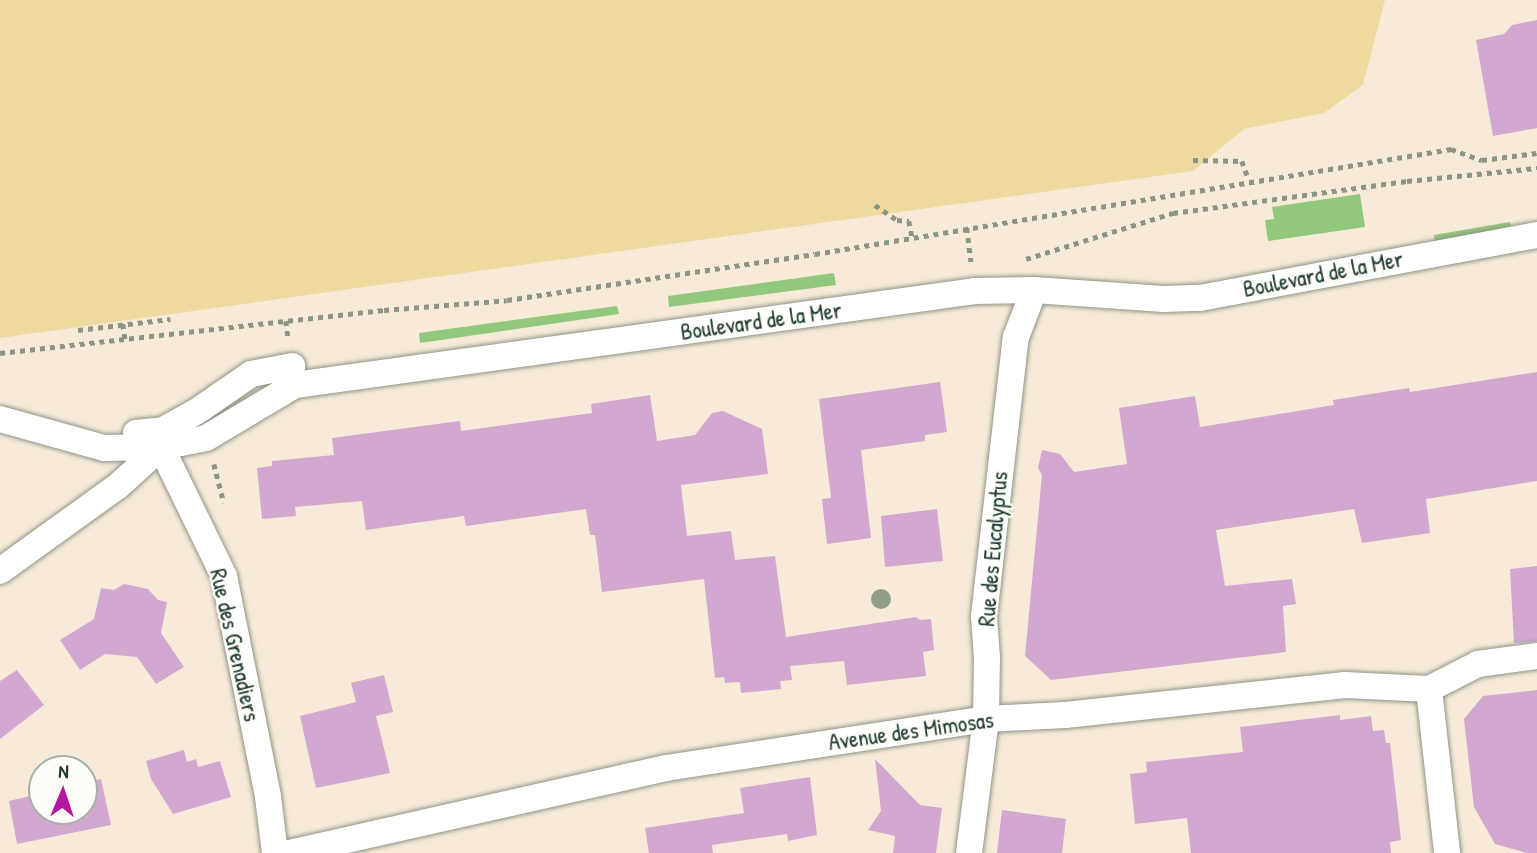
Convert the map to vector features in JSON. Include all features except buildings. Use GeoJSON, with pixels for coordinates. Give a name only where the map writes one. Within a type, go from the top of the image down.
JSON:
{"type":"FeatureCollection","features":[{"type":"Feature","properties":{"kind":"street","name":"Boulevard de la Mer"},"geometry":{"type":"LineString","coordinates":[[0,419],[104,448],[161,447],[206,438],[295,385],[975,291],[1034,290],[1164,299],[1200,298],[1537,235]]}},
{"type":"Feature","properties":{"kind":"street","name":"Rue des Eucalyptus"},"geometry":{"type":"LineString","coordinates":[[969,853],[986,719],[987,658],[984,616],[1016,337],[1034,290]]}},
{"type":"Feature","properties":{"kind":"street"},"geometry":{"type":"LineString","coordinates":[[0,400],[116,435],[163,430],[196,412],[251,374],[292,366]]}},
{"type":"Feature","properties":{"kind":"street"},"geometry":{"type":"LineString","coordinates":[[0,571],[118,486],[161,447]]}},
{"type":"Feature","properties":{"kind":"street","name":"Rue des Grenadiers"},"geometry":{"type":"LineString","coordinates":[[161,447],[224,576],[268,797],[275,853]]}},
{"type":"Feature","properties":{"kind":"street"},"geometry":{"type":"LineString","coordinates":[[1447,853],[1429,690],[1478,664],[1537,656]]}},
{"type":"Feature","properties":{"kind":"street","name":"Avenue des Mimosas"},"geometry":{"type":"LineString","coordinates":[[289,853],[666,768],[986,719],[1065,715],[1345,685],[1429,690]]}},
{"type":"Feature","properties":{"kind":"path"},"geometry":{"type":"LineString","coordinates":[[0,352],[507,300],[1451,149],[1482,160],[1537,153]]}},
{"type":"Feature","properties":{"kind":"path"},"geometry":{"type":"LineString","coordinates":[[1193,160],[1242,161],[1249,180]]}},
{"type":"Feature","properties":{"kind":"path"},"geometry":{"type":"LineString","coordinates":[[1022,260],[1173,213],[1407,181],[1537,168]]}},
{"type":"Feature","properties":{"kind":"path"},"geometry":{"type":"LineString","coordinates":[[875,205],[897,220],[909,221],[912,237]]}},
{"type":"Feature","properties":{"kind":"path"},"geometry":{"type":"LineString","coordinates":[[967,228],[972,275]]}},
{"type":"Feature","properties":{"kind":"path"},"geometry":{"type":"LineString","coordinates":[[78,330],[170,319]]}},
{"type":"Feature","properties":{"kind":"path"},"geometry":{"type":"LineString","coordinates":[[123,324],[125,338]]}},
{"type":"Feature","properties":{"kind":"green space"},"geometry":{"type":"Polygon","coordinates":[[[1360,194],[1365,227],[1268,241],[1265,220],[1274,219],[1272,207],[1360,194]]]}},
{"type":"Feature","properties":{"kind":"green space"},"geometry":{"type":"Polygon","coordinates":[[[1510,222],[1511,230],[1435,243],[1434,235],[1510,222]]]}},
{"type":"Feature","properties":{"kind":"green space"},"geometry":{"type":"Polygon","coordinates":[[[834,273],[836,285],[669,307],[668,296],[834,273]]]}},
{"type":"Feature","properties":{"kind":"green space"},"geometry":{"type":"Polygon","coordinates":[[[617,306],[619,314],[420,343],[419,333],[617,306]]]}},
{"type":"Feature","properties":{"kind":"sand"},"geometry":{"type":"Polygon","coordinates":[[[0,0],[1385,0],[1363,85],[1324,113],[1244,129],[1193,171],[0,338],[0,0]]]}}]}
